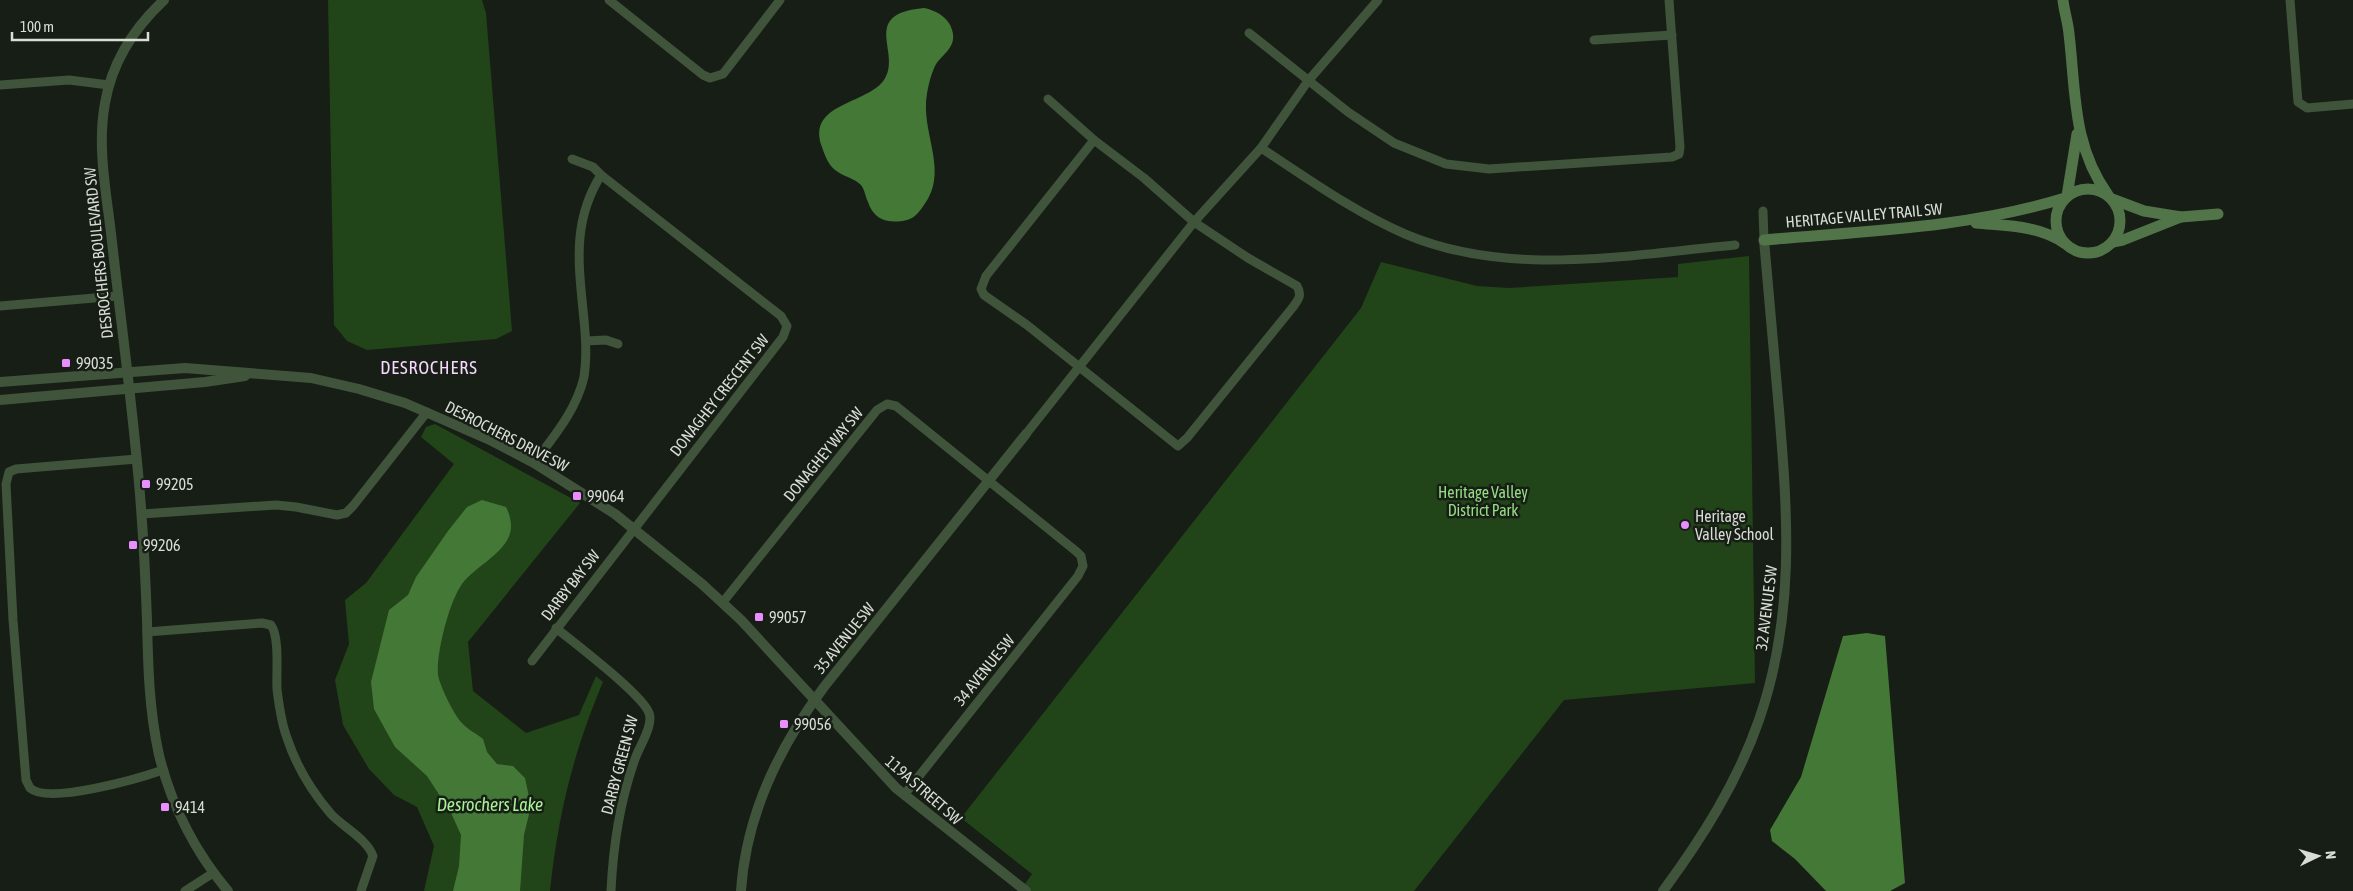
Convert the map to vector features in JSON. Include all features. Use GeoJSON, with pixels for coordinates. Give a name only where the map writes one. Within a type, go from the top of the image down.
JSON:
{"type":"FeatureCollection","features":[{"type":"Feature","properties":{"kind":"main road"},"geometry":{"type":"LineString","coordinates":[[2062,0],[2069,31]]}},
{"type":"Feature","properties":{"kind":"main road"},"geometry":{"type":"LineString","coordinates":[[2070,0],[2069,31],[2078,127],[2091,169],[2117,206],[2121,221],[2120,228],[2113,242],[2106,248],[2090,254],[2072,250],[2065,244],[2056,226],[2056,216],[2066,197],[2073,168],[2078,127]]}},
{"type":"Feature","properties":{"kind":"main road"},"geometry":{"type":"LineString","coordinates":[[2066,197],[2083,189],[2100,191],[2144,211],[2181,217],[2218,214]]}},
{"type":"Feature","properties":{"kind":"main road","name":"HERITAGE VALLEY TRAIL SW"},"geometry":{"type":"LineString","coordinates":[[1764,240],[1967,222],[2015,213],[2066,197]]}},
{"type":"Feature","properties":{"kind":"main road"},"geometry":{"type":"LineString","coordinates":[[2113,242],[2123,240],[2181,217]]}},
{"type":"Feature","properties":{"kind":"main road","name":"HERITAGE VALLEY TRAIL SW"},"geometry":{"type":"LineString","coordinates":[[1967,222],[2038,231],[2065,244]]}},
{"type":"Feature","properties":{"kind":"street","name":"DESROCHERS BOULEVARD SW"},"geometry":{"type":"LineString","coordinates":[[164,0],[130,39],[118,59],[109,86],[103,119],[102,153],[142,514],[151,707],[163,770],[183,821],[213,873],[228,891]]}},
{"type":"Feature","properties":{"kind":"street"},"geometry":{"type":"LineString","coordinates":[[609,0],[703,75],[710,78],[723,74],[779,0]]}},
{"type":"Feature","properties":{"kind":"street"},"geometry":{"type":"LineString","coordinates":[[1026,434],[1194,222],[1261,148],[1308,81],[1378,0]]}},
{"type":"Feature","properties":{"kind":"street"},"geometry":{"type":"LineString","coordinates":[[1249,33],[1348,112],[1394,143],[1446,164],[1489,169],[1672,157],[1679,154],[1680,148],[1669,0]]}},
{"type":"Feature","properties":{"kind":"street"},"geometry":{"type":"LineString","coordinates":[[2290,0],[2298,102],[2307,108],[2353,104]]}},
{"type":"Feature","properties":{"kind":"street"},"geometry":{"type":"LineString","coordinates":[[1594,40],[1672,35]]}},
{"type":"Feature","properties":{"kind":"street"},"geometry":{"type":"LineString","coordinates":[[0,85],[75,80],[109,86]]}},
{"type":"Feature","properties":{"kind":"street"},"geometry":{"type":"LineString","coordinates":[[1048,99],[1094,140],[1144,178],[1194,222],[1248,258],[1297,286],[1300,292],[1299,300],[1178,446],[1027,326],[984,295],[981,289],[986,276],[1094,140]]}},
{"type":"Feature","properties":{"kind":"street"},"geometry":{"type":"LineString","coordinates":[[1261,148],[1338,198],[1404,234],[1446,248],[1488,258],[1590,258],[1735,245]]}},
{"type":"Feature","properties":{"kind":"street","name":"DONAGHEY CRESCENT SW"},"geometry":{"type":"LineString","coordinates":[[572,159],[592,167],[781,316],[787,326],[783,337],[634,528]]}},
{"type":"Feature","properties":{"kind":"street"},"geometry":{"type":"LineString","coordinates":[[534,463],[564,424],[576,400],[584,371],[586,341],[579,267],[579,238],[586,203],[601,175]]}},
{"type":"Feature","properties":{"kind":"street","name":"32 AVENUE SW"},"geometry":{"type":"LineString","coordinates":[[1663,891],[1703,834],[1737,772],[1765,700],[1783,618],[1787,576],[1787,507],[1763,211]]}},
{"type":"Feature","properties":{"kind":"street"},"geometry":{"type":"LineString","coordinates":[[0,306],[118,296]]}},
{"type":"Feature","properties":{"kind":"street"},"geometry":{"type":"LineString","coordinates":[[586,341],[606,340],[618,344]]}},
{"type":"Feature","properties":{"kind":"street","name":"DESROCHERS DRIVE SW"},"geometry":{"type":"LineString","coordinates":[[0,382],[184,368],[311,378],[392,399],[428,412],[534,463],[634,528],[723,602],[814,700]]}},
{"type":"Feature","properties":{"kind":"street","name":"DESROCHERS DRIVE SW"},"geometry":{"type":"LineString","coordinates":[[0,400],[205,382],[260,374]]}},
{"type":"Feature","properties":{"kind":"street","name":"DONAGHEY WAY SW"},"geometry":{"type":"LineString","coordinates":[[723,602],[882,407],[887,404],[896,406],[989,481]]}},
{"type":"Feature","properties":{"kind":"street"},"geometry":{"type":"LineString","coordinates":[[142,514],[267,505],[296,507],[336,515],[343,514],[349,511],[428,412]]}},
{"type":"Feature","properties":{"kind":"street","name":"35 AVENUE SW"},"geometry":{"type":"LineString","coordinates":[[741,891],[748,842],[765,787],[786,744],[814,700],[1026,434]]}},
{"type":"Feature","properties":{"kind":"street"},"geometry":{"type":"LineString","coordinates":[[137,459],[16,469],[9,472],[6,484],[13,620],[26,780],[30,788],[42,793],[92,790],[163,770]]}},
{"type":"Feature","properties":{"kind":"street","name":"34 AVENUE SW"},"geometry":{"type":"LineString","coordinates":[[904,795],[1078,576],[1083,566],[1083,561],[1077,552],[989,481]]}},
{"type":"Feature","properties":{"kind":"street","name":"DARBY BAY SW"},"geometry":{"type":"LineString","coordinates":[[532,661],[634,528]]}},
{"type":"Feature","properties":{"kind":"street"},"geometry":{"type":"LineString","coordinates":[[147,632],[262,623],[271,625],[276,637],[279,706],[287,739],[294,756],[304,775],[330,813],[365,844],[373,856],[361,891]]}},
{"type":"Feature","properties":{"kind":"street","name":"DARBY GREEN SW"},"geometry":{"type":"LineString","coordinates":[[556,628],[628,689],[650,714],[649,724],[634,761],[621,809],[611,891]]}},
{"type":"Feature","properties":{"kind":"street","name":"119A STREET SW"},"geometry":{"type":"LineString","coordinates":[[814,700],[874,767],[904,795],[1026,891]]}},
{"type":"Feature","properties":{"kind":"street"},"geometry":{"type":"LineString","coordinates":[[186,891],[213,873]]}},
{"type":"Feature","properties":{"kind":"green space"},"geometry":{"type":"Polygon","coordinates":[[[328,0],[482,0],[486,13],[512,331],[496,339],[367,350],[347,341],[334,325],[328,0]]]}},
{"type":"Feature","properties":{"kind":"green space","name":"Heritage Valley District Park"},"geometry":{"type":"Polygon","coordinates":[[[1749,256],[1755,683],[1564,700],[1414,891],[1020,891],[1032,874],[961,818],[1361,308],[1381,262],[1477,286],[1509,288],[1678,277],[1678,264],[1749,256]]]}},
{"type":"Feature","properties":{"kind":"green space"},"geometry":{"type":"Polygon","coordinates":[[[435,424],[580,503],[468,642],[473,691],[526,733],[579,715],[596,676],[603,682],[583,734],[568,785],[557,836],[550,891],[424,891],[434,846],[417,807],[394,795],[369,769],[343,725],[335,680],[349,644],[345,600],[366,583],[454,464],[421,437],[426,427],[435,424]]]}},
{"type":"Feature","properties":{"kind":"water"},"geometry":{"type":"Polygon","coordinates":[[[924,8],[943,16],[950,24],[953,34],[950,48],[933,70],[926,97],[926,115],[935,168],[934,180],[931,193],[919,212],[910,219],[895,222],[878,217],[871,208],[861,185],[835,170],[826,158],[819,133],[822,121],[830,113],[876,88],[884,80],[889,58],[886,36],[887,26],[893,18],[904,12],[924,8]]]}},
{"type":"Feature","properties":{"kind":"water","name":"Desrochers Lake"},"geometry":{"type":"Polygon","coordinates":[[[482,500],[506,507],[511,521],[510,532],[506,542],[499,551],[470,575],[457,592],[444,628],[439,654],[438,675],[441,686],[455,714],[462,723],[483,739],[487,752],[497,764],[513,766],[525,778],[531,806],[524,835],[520,891],[453,891],[459,866],[461,835],[451,813],[427,776],[395,747],[374,709],[371,682],[389,610],[408,595],[416,577],[467,507],[482,500]]]}},
{"type":"Feature","properties":{"kind":"water"},"geometry":{"type":"Polygon","coordinates":[[[1867,633],[1885,636],[1905,883],[1890,891],[1826,891],[1795,859],[1772,841],[1770,830],[1801,777],[1843,636],[1867,633]]]}},
{"type":"Feature","properties":{"kind":"place","name":"99035"},"geometry":{"type":"Point","coordinates":[66,363]}},
{"type":"Feature","properties":{"kind":"place","name":"99205"},"geometry":{"type":"Point","coordinates":[146,484]}},
{"type":"Feature","properties":{"kind":"place","name":"99064"},"geometry":{"type":"Point","coordinates":[577,496]}},
{"type":"Feature","properties":{"kind":"place","name":"Heritage Valley School"},"geometry":{"type":"Point","coordinates":[1685,525]}},
{"type":"Feature","properties":{"kind":"place","name":"99206"},"geometry":{"type":"Point","coordinates":[133,545]}},
{"type":"Feature","properties":{"kind":"place","name":"99057"},"geometry":{"type":"Point","coordinates":[759,617]}},
{"type":"Feature","properties":{"kind":"place","name":"99056"},"geometry":{"type":"Point","coordinates":[784,724]}},
{"type":"Feature","properties":{"kind":"place","name":"9414"},"geometry":{"type":"Point","coordinates":[165,807]}},
{"type":"Feature","properties":{"kind":"district","name":"DESROCHERS"},"geometry":{"type":"Point","coordinates":[429,368]}}]}
